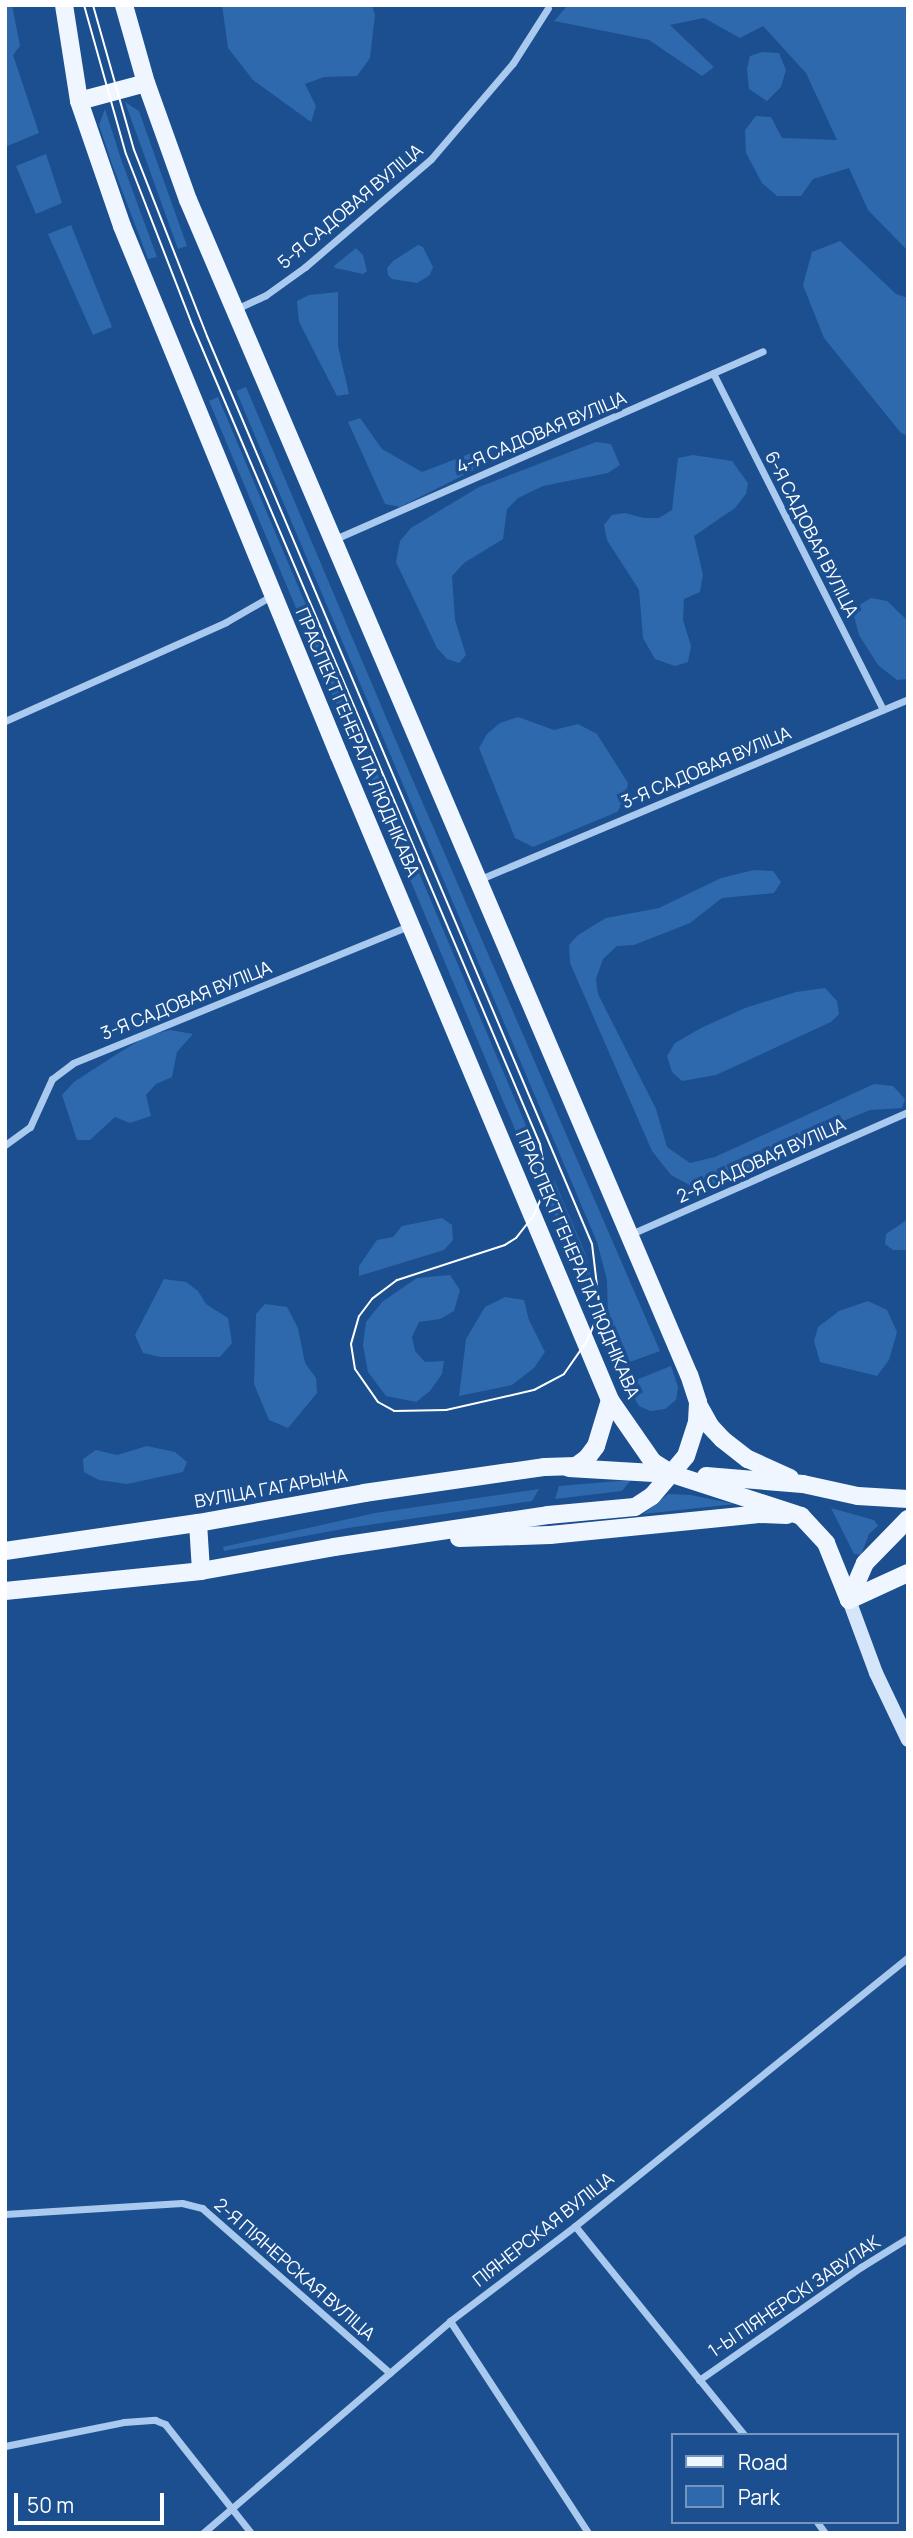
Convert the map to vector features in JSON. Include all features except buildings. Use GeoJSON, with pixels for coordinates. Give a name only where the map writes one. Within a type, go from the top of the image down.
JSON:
{"type":"FeatureCollection","features":[{"type":"Feature","properties":{"kind":"main road","name":"ПРАСПЕКТ ГЕНЕРАЛА ЛЮДНІКАВА"},"geometry":{"type":"LineString","coordinates":[[64,5],[79,100],[122,226],[273,595],[413,924],[610,1401],[653,1462],[672,1474]]}},
{"type":"Feature","properties":{"kind":"main road"},"geometry":{"type":"LineString","coordinates":[[124,5],[146,83],[188,200],[233,310],[710,1426],[748,1459],[803,1484],[858,1496],[908,1499]]}},
{"type":"Feature","properties":{"kind":"main road"},"geometry":{"type":"LineString","coordinates":[[79,100],[146,83]]}},
{"type":"Feature","properties":{"kind":"main road","name":"ВУЛІЦА ГАГАРЫНА"},"geometry":{"type":"LineString","coordinates":[[5,1551],[198,1523],[364,1493],[545,1467],[576,1466],[587,1458],[601,1434],[610,1401]]}},
{"type":"Feature","properties":{"kind":"main road"},"geometry":{"type":"LineString","coordinates":[[5,1591],[201,1571],[548,1515],[635,1507],[652,1496],[672,1474],[694,1438],[698,1402]]}},
{"type":"Feature","properties":{"kind":"main road","name":"ВУЛІЦА ГАГАРЫНА"},"geometry":{"type":"LineString","coordinates":[[545,1467],[803,1484]]}},
{"type":"Feature","properties":{"kind":"main road"},"geometry":{"type":"LineString","coordinates":[[672,1474],[802,1516],[826,1543],[876,1673],[908,1741]]}},
{"type":"Feature","properties":{"kind":"main road"},"geometry":{"type":"LineString","coordinates":[[375,1541],[550,1535],[759,1514],[802,1516]]}},
{"type":"Feature","properties":{"kind":"main road"},"geometry":{"type":"LineString","coordinates":[[849,1600],[866,1563],[908,1519]]}},
{"type":"Feature","properties":{"kind":"main road"},"geometry":{"type":"LineString","coordinates":[[198,1523],[201,1571]]}},
{"type":"Feature","properties":{"kind":"main road"},"geometry":{"type":"LineString","coordinates":[[849,1600],[908,1573]]}},
{"type":"Feature","properties":{"kind":"street","name":"5-Я САДОВАЯ ВУЛІЦА"},"geometry":{"type":"LineString","coordinates":[[233,310],[266,295],[304,267],[431,159],[513,63],[548,8]]}},
{"type":"Feature","properties":{"kind":"street","name":"4-Я САДОВАЯ ВУЛІЦА"},"geometry":{"type":"LineString","coordinates":[[331,541],[763,351]]}},
{"type":"Feature","properties":{"kind":"street","name":"6-Я САДОВАЯ ВУЛІЦА"},"geometry":{"type":"LineString","coordinates":[[713,373],[883,710]]}},
{"type":"Feature","properties":{"kind":"street"},"geometry":{"type":"LineString","coordinates":[[5,721],[226,622],[273,595]]}},
{"type":"Feature","properties":{"kind":"street","name":"3-Я САДОВАЯ ВУЛІЦА"},"geometry":{"type":"LineString","coordinates":[[477,880],[908,699]]}},
{"type":"Feature","properties":{"kind":"street","name":"3-Я САДОВАЯ ВУЛІЦА"},"geometry":{"type":"LineString","coordinates":[[5,1145],[30,1127],[52,1079],[73,1063],[413,924]]}},
{"type":"Feature","properties":{"kind":"street","name":"2-Я САДОВАЯ ВУЛІЦА"},"geometry":{"type":"LineString","coordinates":[[628,1236],[908,1112]]}},
{"type":"Feature","properties":{"kind":"street","name":"ПІЯНЕРСКАЯ ВУЛІЦА"},"geometry":{"type":"LineString","coordinates":[[203,2533],[450,2321],[575,2226],[908,1957]]}},
{"type":"Feature","properties":{"kind":"street","name":"2-Я ПІЯНЕРСКАЯ ВУЛІЦА"},"geometry":{"type":"LineString","coordinates":[[5,2214],[182,2203],[202,2208],[390,2373]]}},
{"type":"Feature","properties":{"kind":"street"},"geometry":{"type":"LineString","coordinates":[[575,2226],[742,2433]]}},
{"type":"Feature","properties":{"kind":"street","name":"1-Ы ПІЯНЕРСКІ ЗАВУЛАК"},"geometry":{"type":"LineString","coordinates":[[699,2380],[861,2267],[908,2238]]}},
{"type":"Feature","properties":{"kind":"street"},"geometry":{"type":"LineString","coordinates":[[450,2321],[587,2533]]}},
{"type":"Feature","properties":{"kind":"street"},"geometry":{"type":"LineString","coordinates":[[5,2446],[124,2422],[155,2420],[165,2424],[251,2533]]}},
{"type":"Feature","properties":{"kind":"green space"},"geometry":{"type":"Polygon","coordinates":[[[5,5],[12,5],[20,46],[13,55],[39,133],[5,147],[5,5]]]}},
{"type":"Feature","properties":{"kind":"green space"},"geometry":{"type":"Polygon","coordinates":[[[222,5],[372,5],[375,15],[370,58],[357,76],[324,77],[305,84],[316,106],[311,122],[253,80],[228,48],[222,5]]]}},
{"type":"Feature","properties":{"kind":"green space"},"geometry":{"type":"Polygon","coordinates":[[[568,5],[908,5],[908,251],[868,210],[849,168],[813,179],[801,196],[777,196],[762,183],[746,153],[745,130],[756,116],[771,117],[782,138],[837,140],[806,73],[763,26],[740,38],[704,18],[670,25],[714,67],[702,76],[649,40],[554,21],[568,5]]]}},
{"type":"Feature","properties":{"kind":"green space"},"geometry":{"type":"Polygon","coordinates":[[[762,52],[779,53],[786,70],[781,87],[767,101],[749,89],[747,69],[750,56],[762,52]]]}},
{"type":"Feature","properties":{"kind":"green space"},"geometry":{"type":"Polygon","coordinates":[[[125,102],[139,111],[187,246],[178,249],[125,102]]]}},
{"type":"Feature","properties":{"kind":"green space"},"geometry":{"type":"Polygon","coordinates":[[[105,109],[157,257],[148,259],[112,164],[99,125],[105,109]]]}},
{"type":"Feature","properties":{"kind":"green space"},"geometry":{"type":"Polygon","coordinates":[[[46,154],[62,203],[36,214],[16,166],[46,154]]]}},
{"type":"Feature","properties":{"kind":"green space"},"geometry":{"type":"Polygon","coordinates":[[[71,225],[112,327],[93,335],[48,234],[71,225]]]}},
{"type":"Feature","properties":{"kind":"green space"},"geometry":{"type":"Polygon","coordinates":[[[840,241],[896,294],[908,298],[908,436],[901,433],[824,338],[803,285],[812,252],[840,241]]]}},
{"type":"Feature","properties":{"kind":"green space"},"geometry":{"type":"Polygon","coordinates":[[[418,245],[423,247],[433,267],[430,275],[417,283],[392,279],[387,268],[418,245]]]}},
{"type":"Feature","properties":{"kind":"green space"},"geometry":{"type":"Polygon","coordinates":[[[356,248],[363,255],[367,271],[363,274],[335,268],[334,266],[356,248]]]}},
{"type":"Feature","properties":{"kind":"green space"},"geometry":{"type":"Polygon","coordinates":[[[338,292],[338,346],[349,394],[337,396],[299,322],[297,301],[309,295],[338,292]]]}},
{"type":"Feature","properties":{"kind":"green space"},"geometry":{"type":"Polygon","coordinates":[[[246,387],[660,1351],[619,1366],[604,1334],[608,1319],[607,1280],[597,1242],[236,391],[246,387]]]}},
{"type":"Feature","properties":{"kind":"green space"},"geometry":{"type":"Polygon","coordinates":[[[218,397],[535,1147],[535,1177],[209,401],[218,397]]]}},
{"type":"Feature","properties":{"kind":"green space"},"geometry":{"type":"Polygon","coordinates":[[[360,418],[382,449],[422,472],[482,449],[488,459],[480,467],[400,507],[385,504],[348,422],[360,418]]]}},
{"type":"Feature","properties":{"kind":"green space"},"geometry":{"type":"Polygon","coordinates":[[[596,442],[611,444],[620,465],[608,473],[543,486],[518,498],[507,509],[503,539],[464,563],[452,576],[455,620],[466,655],[459,663],[447,659],[437,648],[396,562],[400,541],[411,528],[479,487],[596,442]]]}},
{"type":"Feature","properties":{"kind":"green space"},"geometry":{"type":"Polygon","coordinates":[[[693,455],[732,461],[748,483],[746,494],[735,508],[694,536],[703,575],[700,592],[684,599],[683,620],[691,646],[688,662],[675,666],[655,659],[643,638],[639,590],[607,540],[604,525],[612,515],[625,513],[644,518],[659,518],[672,510],[678,458],[693,455]]]}},
{"type":"Feature","properties":{"kind":"green space"},"geometry":{"type":"Polygon","coordinates":[[[871,598],[887,601],[908,621],[908,679],[897,680],[878,665],[859,635],[854,616],[861,604],[871,598]]]}},
{"type":"Feature","properties":{"kind":"green space"},"geometry":{"type":"Polygon","coordinates":[[[518,717],[554,730],[578,724],[597,734],[628,783],[625,800],[617,812],[533,847],[515,838],[479,748],[487,734],[500,723],[518,717]]]}},
{"type":"Feature","properties":{"kind":"green space"},"geometry":{"type":"Polygon","coordinates":[[[754,870],[773,871],[781,882],[774,893],[722,898],[690,923],[634,945],[617,946],[603,959],[596,979],[598,994],[656,1109],[667,1147],[690,1163],[715,1157],[874,1084],[893,1086],[905,1099],[902,1108],[870,1110],[774,1149],[746,1170],[711,1187],[695,1188],[671,1175],[652,1151],[570,963],[569,945],[578,935],[606,918],[659,908],[721,878],[754,870]]]}},
{"type":"Feature","properties":{"kind":"green space"},"geometry":{"type":"Polygon","coordinates":[[[825,988],[837,1001],[839,1014],[831,1022],[716,1075],[682,1081],[672,1072],[667,1056],[675,1043],[701,1028],[745,1008],[796,992],[825,988]]]}},
{"type":"Feature","properties":{"kind":"green space"},"geometry":{"type":"Polygon","coordinates":[[[170,1030],[193,1034],[177,1052],[172,1077],[156,1084],[146,1095],[151,1116],[130,1123],[115,1117],[90,1140],[77,1140],[62,1095],[74,1082],[117,1054],[147,1036],[170,1030]]]}},
{"type":"Feature","properties":{"kind":"green space"},"geometry":{"type":"Polygon","coordinates":[[[554,1180],[585,1253],[591,1277],[590,1302],[550,1204],[554,1180]]]}},
{"type":"Feature","properties":{"kind":"green space"},"geometry":{"type":"Polygon","coordinates":[[[442,1218],[452,1225],[453,1240],[444,1250],[359,1276],[359,1266],[377,1240],[393,1237],[402,1226],[442,1218]]]}},
{"type":"Feature","properties":{"kind":"green space"},"geometry":{"type":"Polygon","coordinates":[[[908,1219],[908,1250],[893,1250],[885,1244],[886,1234],[908,1219]]]}},
{"type":"Feature","properties":{"kind":"green space"},"geometry":{"type":"Polygon","coordinates":[[[450,1275],[460,1290],[454,1311],[440,1319],[419,1322],[412,1337],[415,1351],[425,1362],[444,1361],[442,1374],[430,1391],[416,1402],[386,1396],[368,1372],[363,1345],[366,1322],[382,1302],[417,1278],[450,1275]]]}},
{"type":"Feature","properties":{"kind":"green space"},"geometry":{"type":"Polygon","coordinates":[[[164,1279],[186,1282],[198,1291],[206,1304],[228,1318],[232,1343],[220,1357],[160,1357],[143,1353],[135,1335],[164,1279]]]}},
{"type":"Feature","properties":{"kind":"green space"},"geometry":{"type":"Polygon","coordinates":[[[505,1297],[524,1300],[529,1320],[545,1352],[534,1368],[512,1385],[459,1396],[466,1339],[485,1307],[505,1297]]]}},
{"type":"Feature","properties":{"kind":"green space"},"geometry":{"type":"Polygon","coordinates":[[[868,1301],[887,1310],[897,1332],[889,1360],[877,1376],[820,1362],[814,1341],[818,1327],[839,1311],[868,1301]]]}},
{"type":"Feature","properties":{"kind":"green space"},"geometry":{"type":"Polygon","coordinates":[[[265,1304],[287,1307],[298,1328],[305,1363],[316,1378],[317,1393],[288,1428],[269,1420],[254,1384],[256,1314],[265,1304]]]}},
{"type":"Feature","properties":{"kind":"green space"},"geometry":{"type":"Polygon","coordinates":[[[671,1366],[678,1387],[676,1400],[665,1409],[650,1411],[639,1406],[626,1384],[671,1366]]]}},
{"type":"Feature","properties":{"kind":"green space"},"geometry":{"type":"Polygon","coordinates":[[[147,1446],[175,1452],[187,1462],[183,1472],[127,1484],[99,1480],[84,1472],[83,1459],[96,1450],[117,1455],[147,1446]]]}},
{"type":"Feature","properties":{"kind":"green space"},"geometry":{"type":"Polygon","coordinates":[[[631,1480],[622,1491],[555,1499],[559,1486],[631,1480]]]}},
{"type":"Feature","properties":{"kind":"green space"},"geometry":{"type":"Polygon","coordinates":[[[539,1489],[532,1501],[348,1528],[224,1551],[223,1547],[375,1513],[539,1489]]]}},
{"type":"Feature","properties":{"kind":"green space"},"geometry":{"type":"Polygon","coordinates":[[[668,1494],[691,1495],[735,1504],[643,1514],[668,1494]]]}},
{"type":"Feature","properties":{"kind":"green space"},"geometry":{"type":"Polygon","coordinates":[[[831,1508],[874,1520],[878,1526],[869,1534],[861,1555],[854,1554],[831,1508]]]}},
{"type":"Feature","properties":{"kind":"tram line"},"geometry":{"type":"LineString","coordinates":[[84,5],[126,154],[191,322],[540,1144],[544,1167],[542,1196],[534,1215],[516,1238],[505,1245],[397,1280],[372,1299],[359,1316],[351,1344],[355,1369],[378,1402],[394,1411],[446,1410],[534,1390],[564,1374],[587,1341],[600,1311],[592,1244],[207,336],[134,150],[93,5]]}}]}
